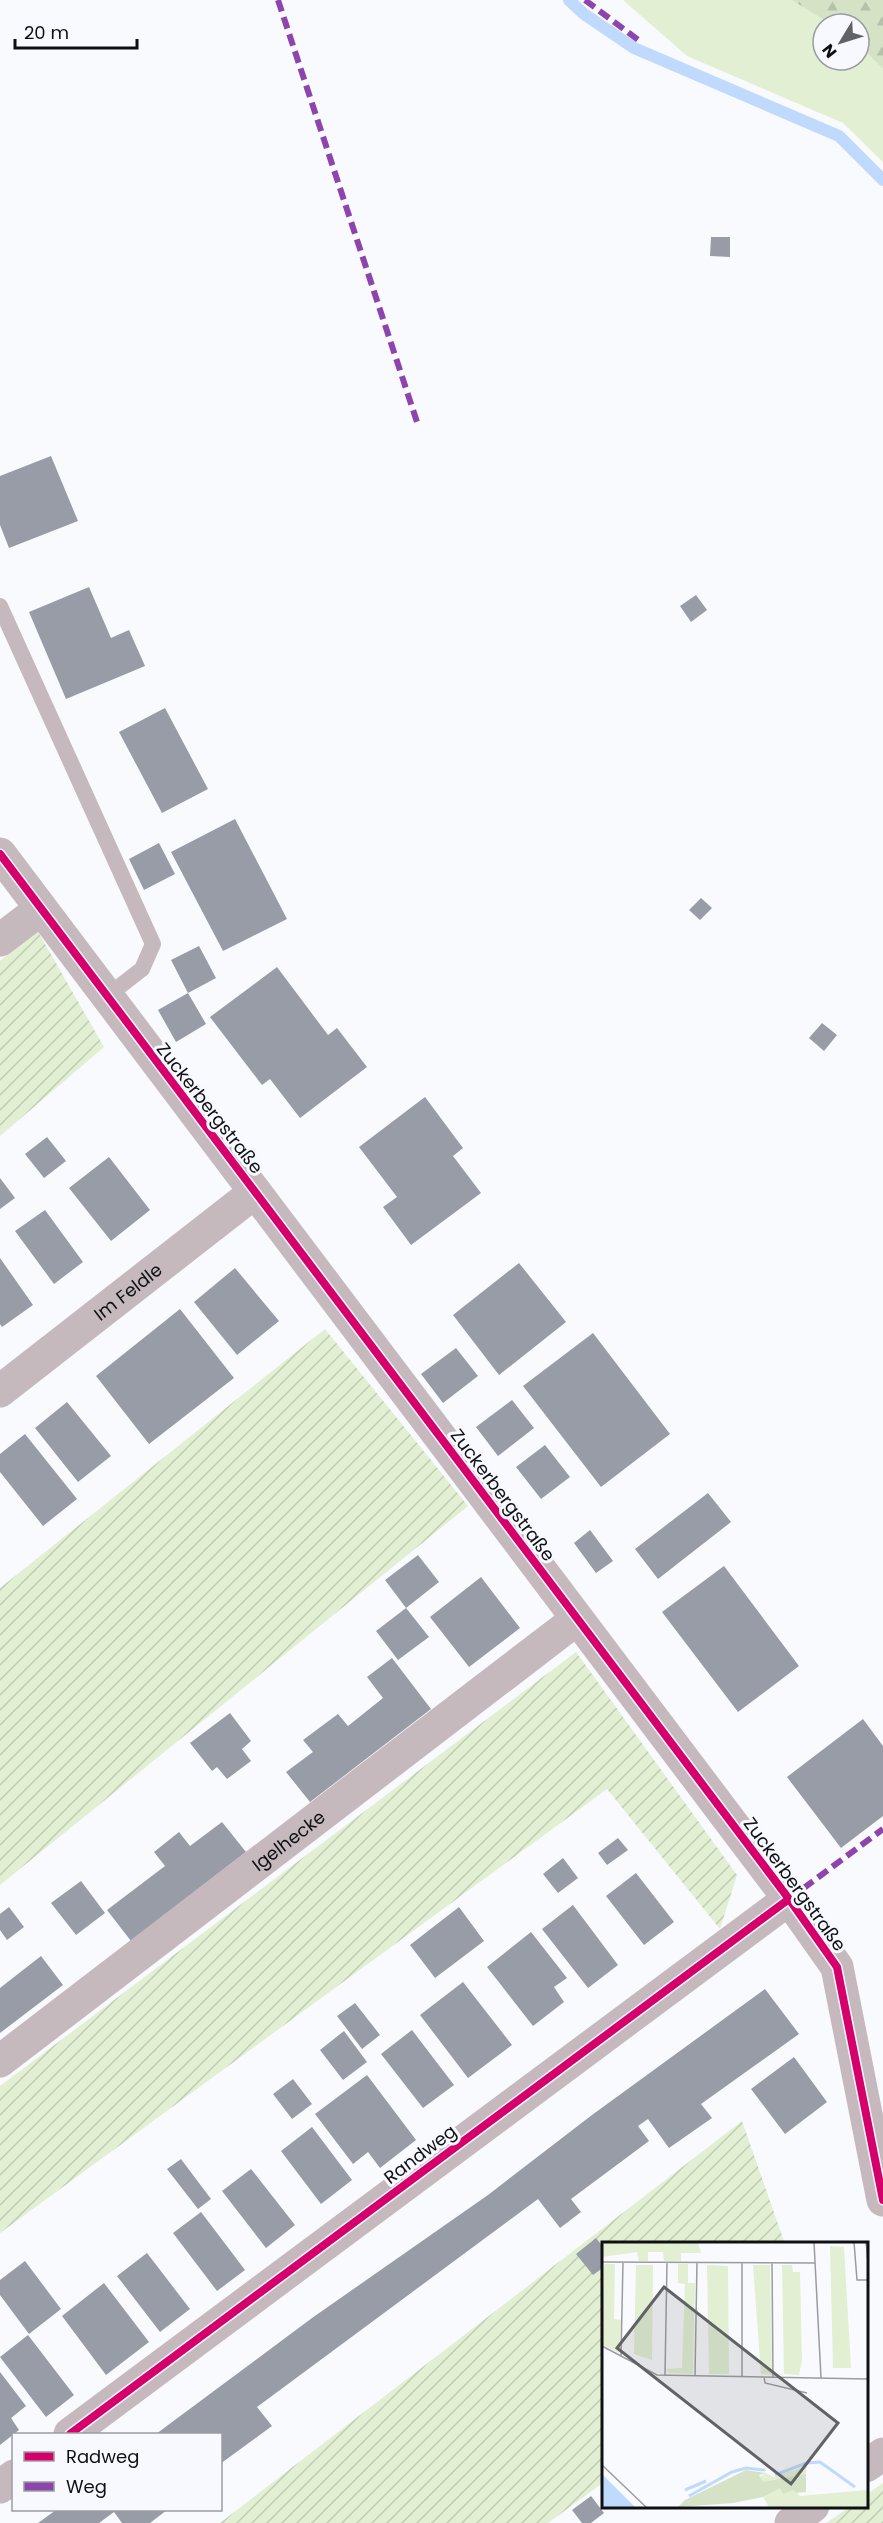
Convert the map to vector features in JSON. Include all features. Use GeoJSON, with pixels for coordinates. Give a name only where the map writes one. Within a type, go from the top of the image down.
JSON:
{"type":"FeatureCollection","features":[{"type":"Feature","properties":{"kind":"street","name":"Zuckerbergstraße"},"geometry":{"type":"LineString","coordinates":[[0,854],[789,1899],[837,1967],[883,2200]]}},
{"type":"Feature","properties":{"kind":"street"},"geometry":{"type":"LineString","coordinates":[[0,940],[41,909]]}},
{"type":"Feature","properties":{"kind":"street","name":"Im Feldle"},"geometry":{"type":"LineString","coordinates":[[0,1391],[255,1192]]}},
{"type":"Feature","properties":{"kind":"street","name":"Igelhecke"},"geometry":{"type":"LineString","coordinates":[[0,2061],[578,1619]]}},
{"type":"Feature","properties":{"kind":"street","name":"Randweg"},"geometry":{"type":"LineString","coordinates":[[71,2433],[789,1899]]}},
{"type":"Feature","properties":{"kind":"street"},"geometry":{"type":"LineString","coordinates":[[868,2465],[883,2454]]}},
{"type":"Feature","properties":{"kind":"street"},"geometry":{"type":"LineString","coordinates":[[0,2487],[12,2478]]}},
{"type":"Feature","properties":{"kind":"street"},"geometry":{"type":"LineString","coordinates":[[791,2523],[810,2508]]}},
{"type":"Feature","properties":{"kind":"lane"},"geometry":{"type":"LineString","coordinates":[[0,606],[153,944],[142,969],[106,997]]}},
{"type":"Feature","properties":{"kind":"green space"},"geometry":{"type":"Polygon","coordinates":[[[623,0],[792,0],[811,12],[811,72],[871,72],[871,57],[883,69],[883,162],[843,123],[687,56],[623,0]]]}},
{"type":"Feature","properties":{"kind":"green space"},"geometry":{"type":"Polygon","coordinates":[[[792,0],[883,0],[883,69],[871,57],[871,12],[811,12],[792,0]]]}},
{"type":"Feature","properties":{"kind":"green space"},"geometry":{"type":"Polygon","coordinates":[[[37,930],[104,1047],[0,1136],[0,961],[37,930]]]}},
{"type":"Feature","properties":{"kind":"green space"},"geometry":{"type":"Polygon","coordinates":[[[325,1329],[468,1506],[0,1885],[0,1588],[325,1329]]]}},
{"type":"Feature","properties":{"kind":"green space"},"geometry":{"type":"Polygon","coordinates":[[[576,1652],[737,1875],[720,1929],[607,1789],[0,2233],[0,2086],[576,1652]]]}},
{"type":"Feature","properties":{"kind":"green space"},"geometry":{"type":"Polygon","coordinates":[[[742,2121],[784,2242],[602,2242],[602,2483],[548,2523],[220,2523],[742,2121]]]}},
{"type":"Feature","properties":{"kind":"green space"},"geometry":{"type":"Polygon","coordinates":[[[883,2483],[883,2523],[826,2523],[848,2508],[868,2508],[868,2493],[883,2483]]]}},
{"type":"Feature","properties":{"kind":"building"},"geometry":{"type":"Polygon","coordinates":[[[711,237],[730,237],[730,257],[710,256],[711,237]]]}},
{"type":"Feature","properties":{"kind":"building"},"geometry":{"type":"Polygon","coordinates":[[[51,456],[78,521],[9,548],[0,525],[0,476],[51,456]]]}},
{"type":"Feature","properties":{"kind":"building"},"geometry":{"type":"Polygon","coordinates":[[[89,587],[111,638],[129,630],[145,666],[66,699],[29,612],[89,587]]]}},
{"type":"Feature","properties":{"kind":"building"},"geometry":{"type":"Polygon","coordinates":[[[696,595],[707,610],[691,622],[680,606],[696,595]]]}},
{"type":"Feature","properties":{"kind":"building"},"geometry":{"type":"Polygon","coordinates":[[[165,708],[208,789],[162,813],[119,732],[165,708]]]}},
{"type":"Feature","properties":{"kind":"building"},"geometry":{"type":"Polygon","coordinates":[[[235,819],[287,919],[223,951],[171,852],[235,819]]]}},
{"type":"Feature","properties":{"kind":"building"},"geometry":{"type":"Polygon","coordinates":[[[159,843],[175,874],[144,890],[129,859],[159,843]]]}},
{"type":"Feature","properties":{"kind":"building"},"geometry":{"type":"Polygon","coordinates":[[[701,898],[712,908],[700,920],[689,910],[701,898]]]}},
{"type":"Feature","properties":{"kind":"building"},"geometry":{"type":"Polygon","coordinates":[[[199,946],[216,978],[188,993],[171,960],[199,946]]]}},
{"type":"Feature","properties":{"kind":"building"},"geometry":{"type":"Polygon","coordinates":[[[277,967],[328,1035],[337,1028],[367,1067],[300,1118],[270,1079],[262,1085],[210,1017],[277,967]]]}},
{"type":"Feature","properties":{"kind":"building"},"geometry":{"type":"Polygon","coordinates":[[[188,993],[206,1024],[176,1042],[158,1010],[188,993]]]}},
{"type":"Feature","properties":{"kind":"building"},"geometry":{"type":"Polygon","coordinates":[[[822,1023],[837,1035],[824,1051],[809,1038],[822,1023]]]}},
{"type":"Feature","properties":{"kind":"building"},"geometry":{"type":"Polygon","coordinates":[[[425,1097],[463,1148],[453,1156],[481,1193],[411,1245],[383,1207],[397,1197],[359,1147],[425,1097]]]}},
{"type":"Feature","properties":{"kind":"building"},"geometry":{"type":"Polygon","coordinates":[[[47,1137],[66,1161],[44,1178],[25,1154],[47,1137]]]}},
{"type":"Feature","properties":{"kind":"building"},"geometry":{"type":"Polygon","coordinates":[[[109,1157],[150,1210],[111,1241],[69,1188],[109,1157]]]}},
{"type":"Feature","properties":{"kind":"building"},"geometry":{"type":"Polygon","coordinates":[[[0,1178],[15,1198],[0,1209],[0,1178]]]}},
{"type":"Feature","properties":{"kind":"building"},"geometry":{"type":"Polygon","coordinates":[[[45,1210],[83,1262],[54,1284],[15,1231],[45,1210]]]}},
{"type":"Feature","properties":{"kind":"building"},"geometry":{"type":"Polygon","coordinates":[[[0,1258],[33,1305],[2,1327],[0,1324],[0,1258]]]}},
{"type":"Feature","properties":{"kind":"building"},"geometry":{"type":"Polygon","coordinates":[[[519,1263],[566,1322],[499,1375],[453,1315],[519,1263]]]}},
{"type":"Feature","properties":{"kind":"building"},"geometry":{"type":"Polygon","coordinates":[[[235,1268],[279,1321],[237,1355],[194,1302],[235,1268]]]}},
{"type":"Feature","properties":{"kind":"building"},"geometry":{"type":"Polygon","coordinates":[[[180,1309],[234,1378],[149,1444],[96,1376],[180,1309]]]}},
{"type":"Feature","properties":{"kind":"building"},"geometry":{"type":"Polygon","coordinates":[[[593,1333],[670,1434],[601,1487],[523,1386],[593,1333]]]}},
{"type":"Feature","properties":{"kind":"building"},"geometry":{"type":"Polygon","coordinates":[[[456,1348],[478,1376],[443,1403],[421,1374],[456,1348]]]}},
{"type":"Feature","properties":{"kind":"building"},"geometry":{"type":"Polygon","coordinates":[[[512,1400],[534,1428],[498,1456],[476,1427],[512,1400]]]}},
{"type":"Feature","properties":{"kind":"building"},"geometry":{"type":"Polygon","coordinates":[[[67,1402],[111,1456],[78,1482],[35,1428],[67,1402]]]}},
{"type":"Feature","properties":{"kind":"building"},"geometry":{"type":"Polygon","coordinates":[[[25,1434],[77,1499],[43,1526],[0,1472],[0,1454],[25,1434]]]}},
{"type":"Feature","properties":{"kind":"building"},"geometry":{"type":"Polygon","coordinates":[[[545,1445],[570,1477],[541,1499],[516,1467],[545,1445]]]}},
{"type":"Feature","properties":{"kind":"building"},"geometry":{"type":"Polygon","coordinates":[[[708,1493],[731,1522],[658,1579],[635,1549],[708,1493]]]}},
{"type":"Feature","properties":{"kind":"building"},"geometry":{"type":"Polygon","coordinates":[[[590,1530],[613,1561],[596,1573],[574,1543],[590,1530]]]}},
{"type":"Feature","properties":{"kind":"building"},"geometry":{"type":"Polygon","coordinates":[[[418,1555],[439,1582],[406,1608],[385,1580],[418,1555]]]}},
{"type":"Feature","properties":{"kind":"building"},"geometry":{"type":"Polygon","coordinates":[[[724,1566],[799,1666],[738,1712],[662,1612],[724,1566]]]}},
{"type":"Feature","properties":{"kind":"building"},"geometry":{"type":"Polygon","coordinates":[[[481,1577],[520,1628],[469,1667],[430,1617],[481,1577]]]}},
{"type":"Feature","properties":{"kind":"building"},"geometry":{"type":"Polygon","coordinates":[[[406,1608],[429,1637],[398,1660],[376,1631],[406,1608]]]}},
{"type":"Feature","properties":{"kind":"building"},"geometry":{"type":"Polygon","coordinates":[[[392,1658],[431,1709],[310,1802],[286,1772],[313,1752],[303,1740],[338,1714],[348,1726],[383,1698],[367,1677],[392,1658]]]}},
{"type":"Feature","properties":{"kind":"building"},"geometry":{"type":"Polygon","coordinates":[[[230,1713],[251,1741],[242,1749],[251,1761],[227,1779],[217,1767],[212,1771],[190,1743],[230,1713]]]}},
{"type":"Feature","properties":{"kind":"building"},"geometry":{"type":"Polygon","coordinates":[[[863,1719],[883,1746],[883,1816],[841,1848],[787,1777],[863,1719]]]}},
{"type":"Feature","properties":{"kind":"building"},"geometry":{"type":"Polygon","coordinates":[[[222,1822],[246,1852],[131,1941],[107,1910],[165,1866],[154,1852],[179,1832],[190,1846],[222,1822]]]}},
{"type":"Feature","properties":{"kind":"building"},"geometry":{"type":"Polygon","coordinates":[[[618,1838],[628,1850],[607,1865],[598,1853],[618,1838]]]}},
{"type":"Feature","properties":{"kind":"building"},"geometry":{"type":"Polygon","coordinates":[[[563,1858],[578,1878],[558,1893],[543,1874],[563,1858]]]}},
{"type":"Feature","properties":{"kind":"building"},"geometry":{"type":"Polygon","coordinates":[[[636,1873],[674,1922],[644,1945],[606,1896],[636,1873]]]}},
{"type":"Feature","properties":{"kind":"building"},"geometry":{"type":"Polygon","coordinates":[[[81,1881],[105,1913],[76,1935],[51,1903],[81,1881]]]}},
{"type":"Feature","properties":{"kind":"building"},"geometry":{"type":"Polygon","coordinates":[[[573,1905],[618,1965],[588,1988],[542,1929],[573,1905]]]}},
{"type":"Feature","properties":{"kind":"building"},"geometry":{"type":"Polygon","coordinates":[[[9,1907],[24,1927],[7,1940],[0,1930],[0,1914],[9,1907]]]}},
{"type":"Feature","properties":{"kind":"building"},"geometry":{"type":"Polygon","coordinates":[[[459,1907],[484,1941],[435,1978],[410,1945],[459,1907]]]}},
{"type":"Feature","properties":{"kind":"building"},"geometry":{"type":"Polygon","coordinates":[[[531,1932],[567,1978],[554,1987],[564,2002],[533,2026],[487,1967],[531,1932]]]}},
{"type":"Feature","properties":{"kind":"building"},"geometry":{"type":"Polygon","coordinates":[[[41,1956],[63,1985],[0,2033],[0,1988],[41,1956]]]}},
{"type":"Feature","properties":{"kind":"building"},"geometry":{"type":"Polygon","coordinates":[[[463,1982],[512,2045],[468,2078],[420,2015],[463,1982]]]}},
{"type":"Feature","properties":{"kind":"building"},"geometry":{"type":"Polygon","coordinates":[[[765,1989],[799,2034],[701,2104],[712,2118],[669,2148],[648,2119],[638,2126],[649,2141],[571,2199],[581,2212],[560,2228],[538,2199],[257,2407],[272,2426],[222,2463],[222,2433],[157,2433],[312,2318],[488,2195],[592,2115],[765,1989]]]}},
{"type":"Feature","properties":{"kind":"building"},"geometry":{"type":"Polygon","coordinates":[[[355,2003],[380,2035],[362,2049],[337,2016],[355,2003]]]}},
{"type":"Feature","properties":{"kind":"building"},"geometry":{"type":"Polygon","coordinates":[[[412,2030],[454,2085],[423,2108],[381,2054],[412,2030]]]}},
{"type":"Feature","properties":{"kind":"building"},"geometry":{"type":"Polygon","coordinates":[[[344,2031],[367,2062],[343,2080],[320,2050],[344,2031]]]}},
{"type":"Feature","properties":{"kind":"building"},"geometry":{"type":"Polygon","coordinates":[[[794,2057],[827,2102],[785,2134],[751,2089],[794,2057]]]}},
{"type":"Feature","properties":{"kind":"building"},"geometry":{"type":"Polygon","coordinates":[[[367,2075],[416,2140],[380,2168],[368,2152],[353,2164],[315,2114],[367,2075]]]}},
{"type":"Feature","properties":{"kind":"building"},"geometry":{"type":"Polygon","coordinates":[[[293,2079],[312,2104],[292,2119],[273,2094],[293,2079]]]}},
{"type":"Feature","properties":{"kind":"building"},"geometry":{"type":"Polygon","coordinates":[[[312,2127],[352,2180],[321,2204],[281,2151],[312,2127]]]}},
{"type":"Feature","properties":{"kind":"building"},"geometry":{"type":"Polygon","coordinates":[[[181,2159],[211,2199],[198,2209],[167,2169],[181,2159]]]}},
{"type":"Feature","properties":{"kind":"building"},"geometry":{"type":"Polygon","coordinates":[[[251,2169],[295,2225],[266,2248],[222,2191],[251,2169]]]}},
{"type":"Feature","properties":{"kind":"building"},"geometry":{"type":"Polygon","coordinates":[[[201,2212],[245,2270],[217,2291],[173,2233],[201,2212]]]}},
{"type":"Feature","properties":{"kind":"building"},"geometry":{"type":"Polygon","coordinates":[[[596,2238],[602,2246],[602,2268],[593,2275],[576,2254],[596,2238]]]}},
{"type":"Feature","properties":{"kind":"building"},"geometry":{"type":"Polygon","coordinates":[[[147,2253],[190,2309],[160,2332],[117,2276],[147,2253]]]}},
{"type":"Feature","properties":{"kind":"building"},"geometry":{"type":"Polygon","coordinates":[[[25,2261],[61,2309],[29,2334],[0,2295],[0,2280],[25,2261]]]}},
{"type":"Feature","properties":{"kind":"building"},"geometry":{"type":"Polygon","coordinates":[[[104,2283],[149,2342],[106,2375],[62,2316],[104,2283]]]}},
{"type":"Feature","properties":{"kind":"building"},"geometry":{"type":"Polygon","coordinates":[[[28,2335],[74,2395],[46,2417],[0,2357],[28,2335]]]}},
{"type":"Feature","properties":{"kind":"building"},"geometry":{"type":"Polygon","coordinates":[[[0,2372],[26,2406],[11,2418],[19,2430],[12,2433],[0,2445],[0,2372]]]}},
{"type":"Feature","properties":{"kind":"building"},"geometry":{"type":"Polygon","coordinates":[[[591,2496],[604,2513],[591,2523],[582,2523],[572,2510],[591,2496]]]}},
{"type":"Feature","properties":{"kind":"building"},"geometry":{"type":"Polygon","coordinates":[[[55,2511],[166,2511],[150,2523],[122,2523],[114,2512],[99,2523],[38,2523],[55,2511]]]}},
{"type":"Feature","properties":{"kind":"waterway"},"geometry":{"type":"LineString","coordinates":[[569,0],[584,14],[634,48],[839,136],[883,180]]}},
{"type":"Feature","properties":{"kind":"marked path"},"geometry":{"type":"LineString","coordinates":[[278,0],[418,425]]}},
{"type":"Feature","properties":{"kind":"marked path"},"geometry":{"type":"LineString","coordinates":[[585,0],[641,42]]}},
{"type":"Feature","properties":{"kind":"marked path"},"geometry":{"type":"LineString","coordinates":[[789,1899],[883,1829]]}},
{"type":"Feature","properties":{"kind":"cycle path"},"geometry":{"type":"LineString","coordinates":[[0,854],[789,1899],[837,1967],[883,2200]]}},
{"type":"Feature","properties":{"kind":"cycle path"},"geometry":{"type":"LineString","coordinates":[[71,2433],[789,1899]]}}]}
